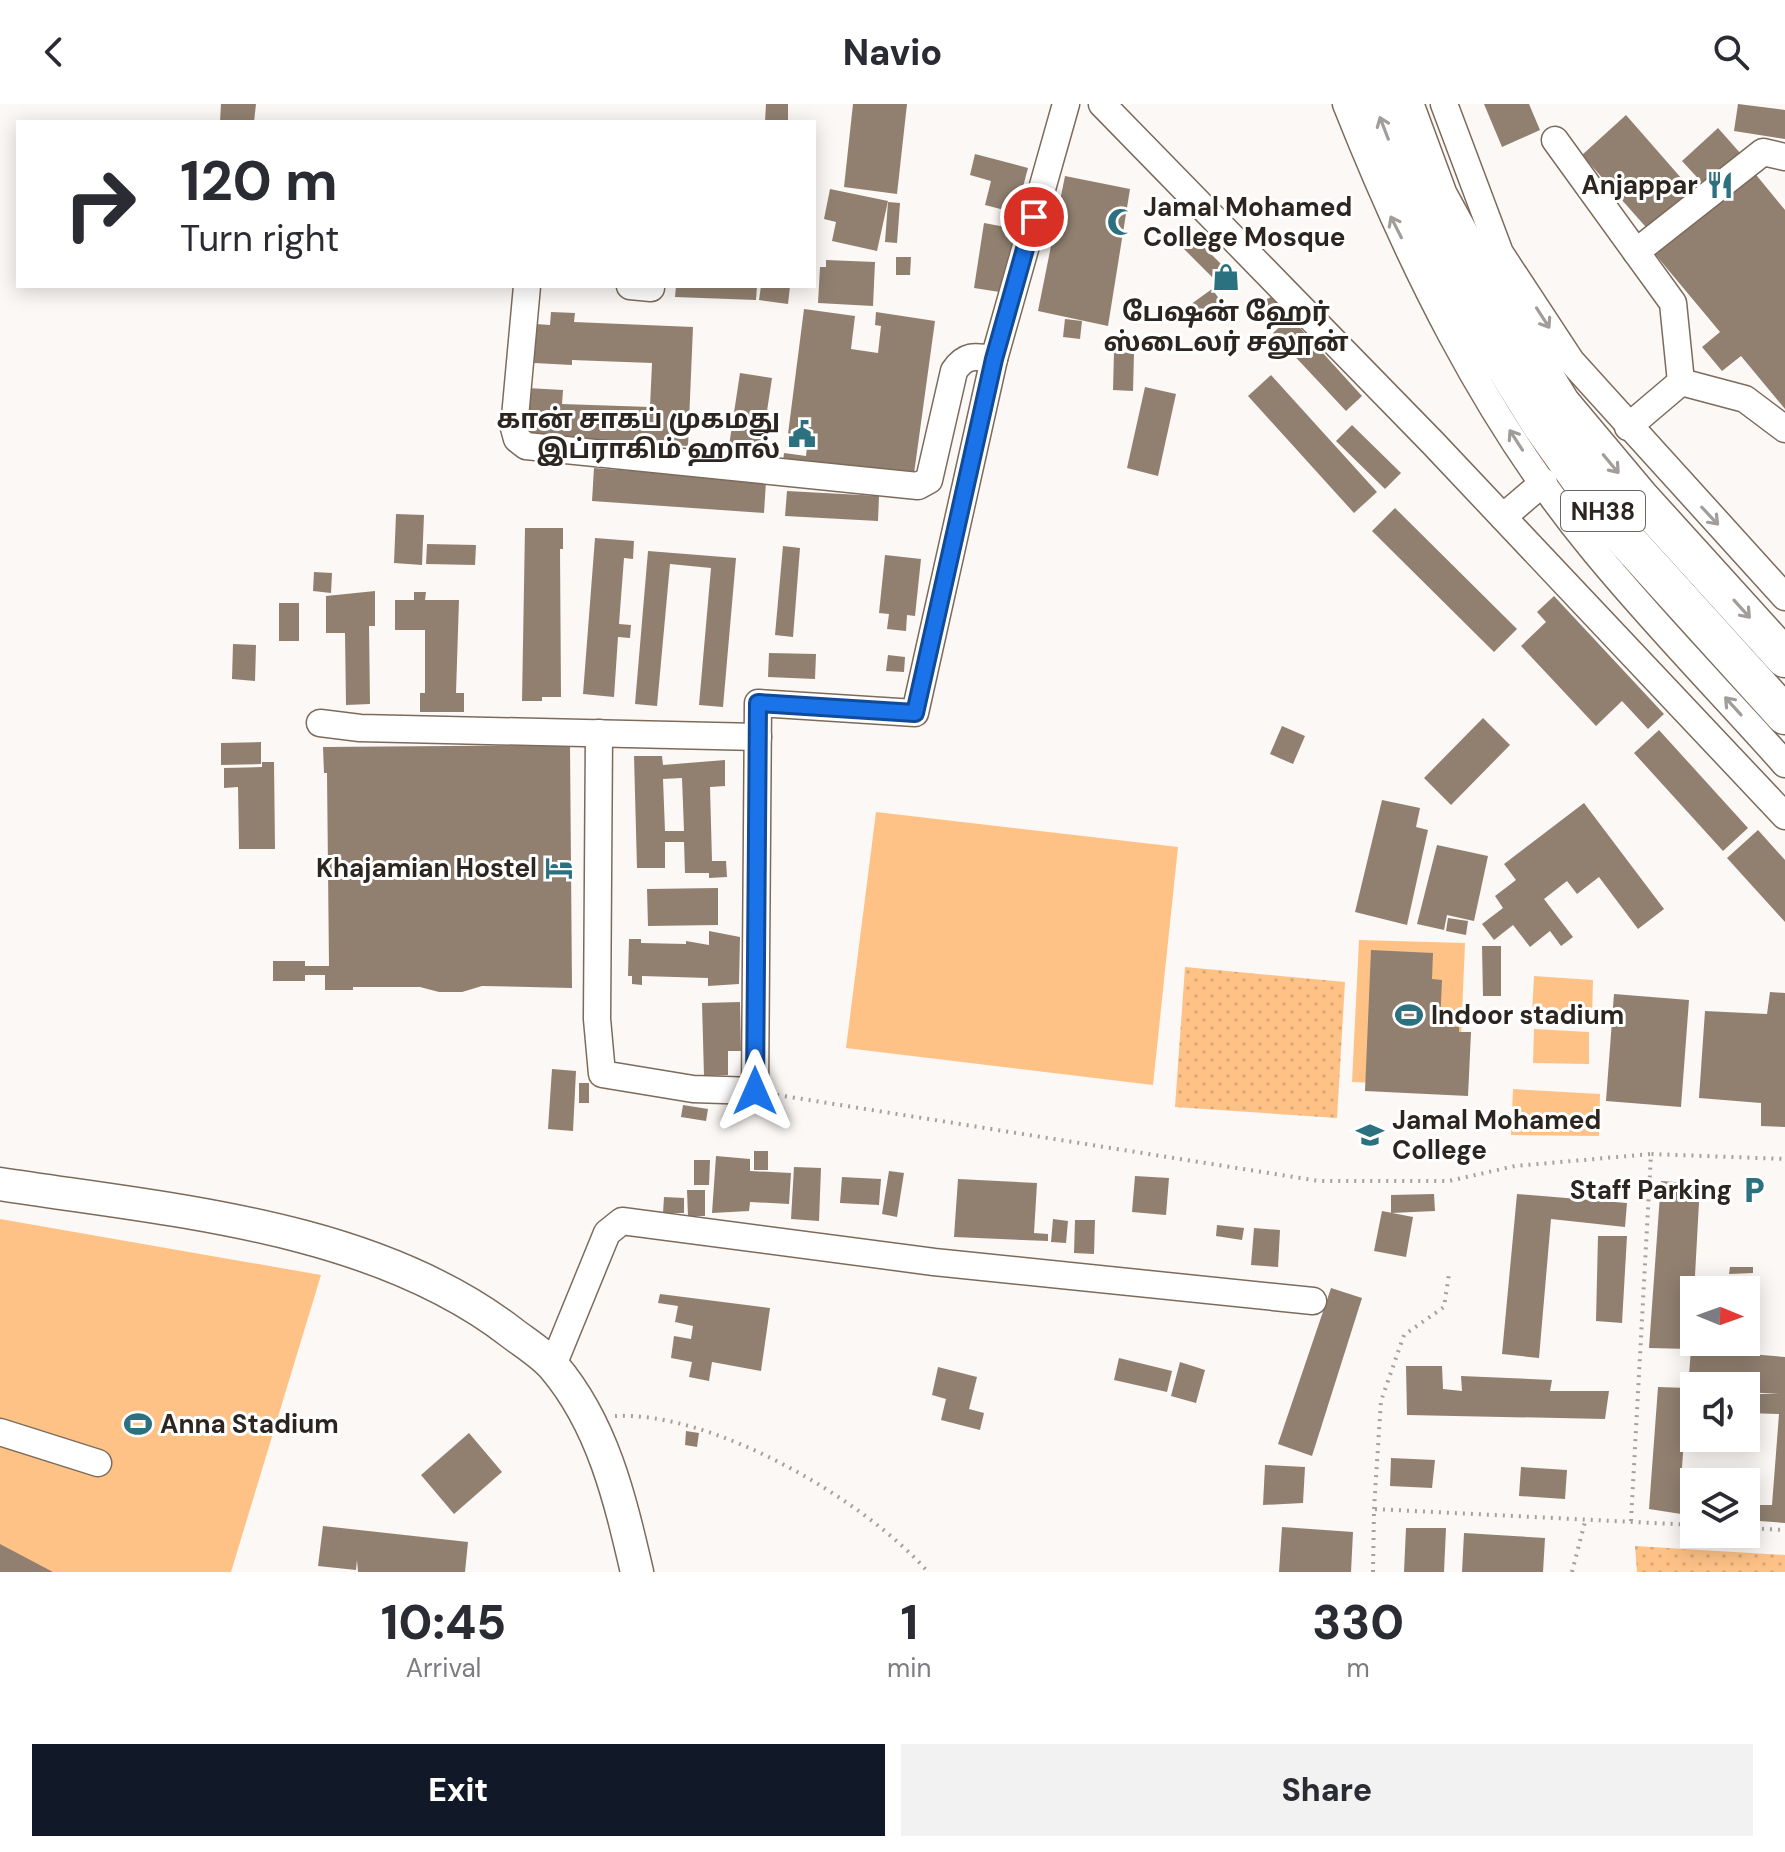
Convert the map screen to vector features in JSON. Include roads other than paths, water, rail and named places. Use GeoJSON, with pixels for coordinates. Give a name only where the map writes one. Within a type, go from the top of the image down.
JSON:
{"type":"FeatureCollection","features":[{"type":"Feature","properties":{"kind":"highway","name":"NH38"},"geometry":{"type":"LineString","coordinates":[[1375,104],[1541,424],[1612,524],[1785,715]]}},
{"type":"Feature","properties":{"kind":"highway","name":"NH38"},"geometry":{"type":"LineString","coordinates":[[1404,104],[1426,200]]}},
{"type":"Feature","properties":{"kind":"highway","name":"NH38"},"geometry":{"type":"LineString","coordinates":[[1466,277],[1561,404],[1639,497],[1785,658]]}},
{"type":"Feature","properties":{"kind":"main road"},"geometry":{"type":"LineString","coordinates":[[0,1184],[205,1216],[309,1239],[413,1275],[482,1310],[553,1365],[589,1417],[618,1489],[637,1572]]}},
{"type":"Feature","properties":{"kind":"street"},"geometry":{"type":"LineString","coordinates":[[599,733],[597,1019],[602,1074],[693,1089],[755,1091],[758,703],[915,713],[994,359],[1066,104]]}},
{"type":"Feature","properties":{"kind":"street"},"geometry":{"type":"LineString","coordinates":[[1102,104],[1503,517],[1785,816]]}},
{"type":"Feature","properties":{"kind":"street"},"geometry":{"type":"LineString","coordinates":[[1346,104],[1391,216],[1571,361],[1785,597]]}},
{"type":"Feature","properties":{"kind":"street"},"geometry":{"type":"LineString","coordinates":[[1444,104],[1466,277],[1544,482],[1591,547],[1785,764]]}},
{"type":"Feature","properties":{"kind":"street"},"geometry":{"type":"LineString","coordinates":[[1555,140],[1673,303],[1681,382]]}},
{"type":"Feature","properties":{"kind":"street"},"geometry":{"type":"LineString","coordinates":[[1636,252],[1763,152],[1785,157]]}},
{"type":"Feature","properties":{"kind":"street"},"geometry":{"type":"LineString","coordinates":[[527,288],[514,428],[517,439],[526,446],[918,486],[929,480],[954,371],[960,361],[971,356],[994,359]]}},
{"type":"Feature","properties":{"kind":"street"},"geometry":{"type":"LineString","coordinates":[[1628,427],[1681,382]]}},
{"type":"Feature","properties":{"kind":"street"},"geometry":{"type":"LineString","coordinates":[[1681,382],[1745,399],[1785,429]]}},
{"type":"Feature","properties":{"kind":"street"},"geometry":{"type":"LineString","coordinates":[[1503,517],[1544,482]]}},
{"type":"Feature","properties":{"kind":"street"},"geometry":{"type":"LineString","coordinates":[[320,723],[360,728],[758,737]]}},
{"type":"Feature","properties":{"kind":"street"},"geometry":{"type":"LineString","coordinates":[[553,1365],[607,1233],[622,1221],[934,1262],[1313,1301]]}},
{"type":"Feature","properties":{"kind":"street"},"geometry":{"type":"LineString","coordinates":[[0,1432],[98,1463]]}},
{"type":"Feature","properties":{"kind":"place","name":"Anjappar"},"geometry":{"type":"Point","coordinates":[1720,185]}},
{"type":"Feature","properties":{"kind":"place","name":"Jamal Mohamed College Mosque"},"geometry":{"type":"Point","coordinates":[1121,222]}},
{"type":"Feature","properties":{"kind":"place","name":"பேஷன் ஹேர் ஸ்டைலர் சலூன்"},"geometry":{"type":"Point","coordinates":[1226,277]}},
{"type":"Feature","properties":{"kind":"place","name":"கான் சாகப் முகமது இப்ராகிம் ஹால்"},"geometry":{"type":"Point","coordinates":[802,434]}},
{"type":"Feature","properties":{"kind":"place","name":"Khajamian Hostel"},"geometry":{"type":"Point","coordinates":[559,868]}},
{"type":"Feature","properties":{"kind":"place","name":"Indoor stadium"},"geometry":{"type":"Point","coordinates":[1409,1015]}},
{"type":"Feature","properties":{"kind":"place","name":"Jamal Mohamed College"},"geometry":{"type":"Point","coordinates":[1370,1135]}},
{"type":"Feature","properties":{"kind":"place","name":"Staff Parking"},"geometry":{"type":"Point","coordinates":[1754,1190]}},
{"type":"Feature","properties":{"kind":"place","name":"Anna Stadium"},"geometry":{"type":"Point","coordinates":[138,1424]}}]}
